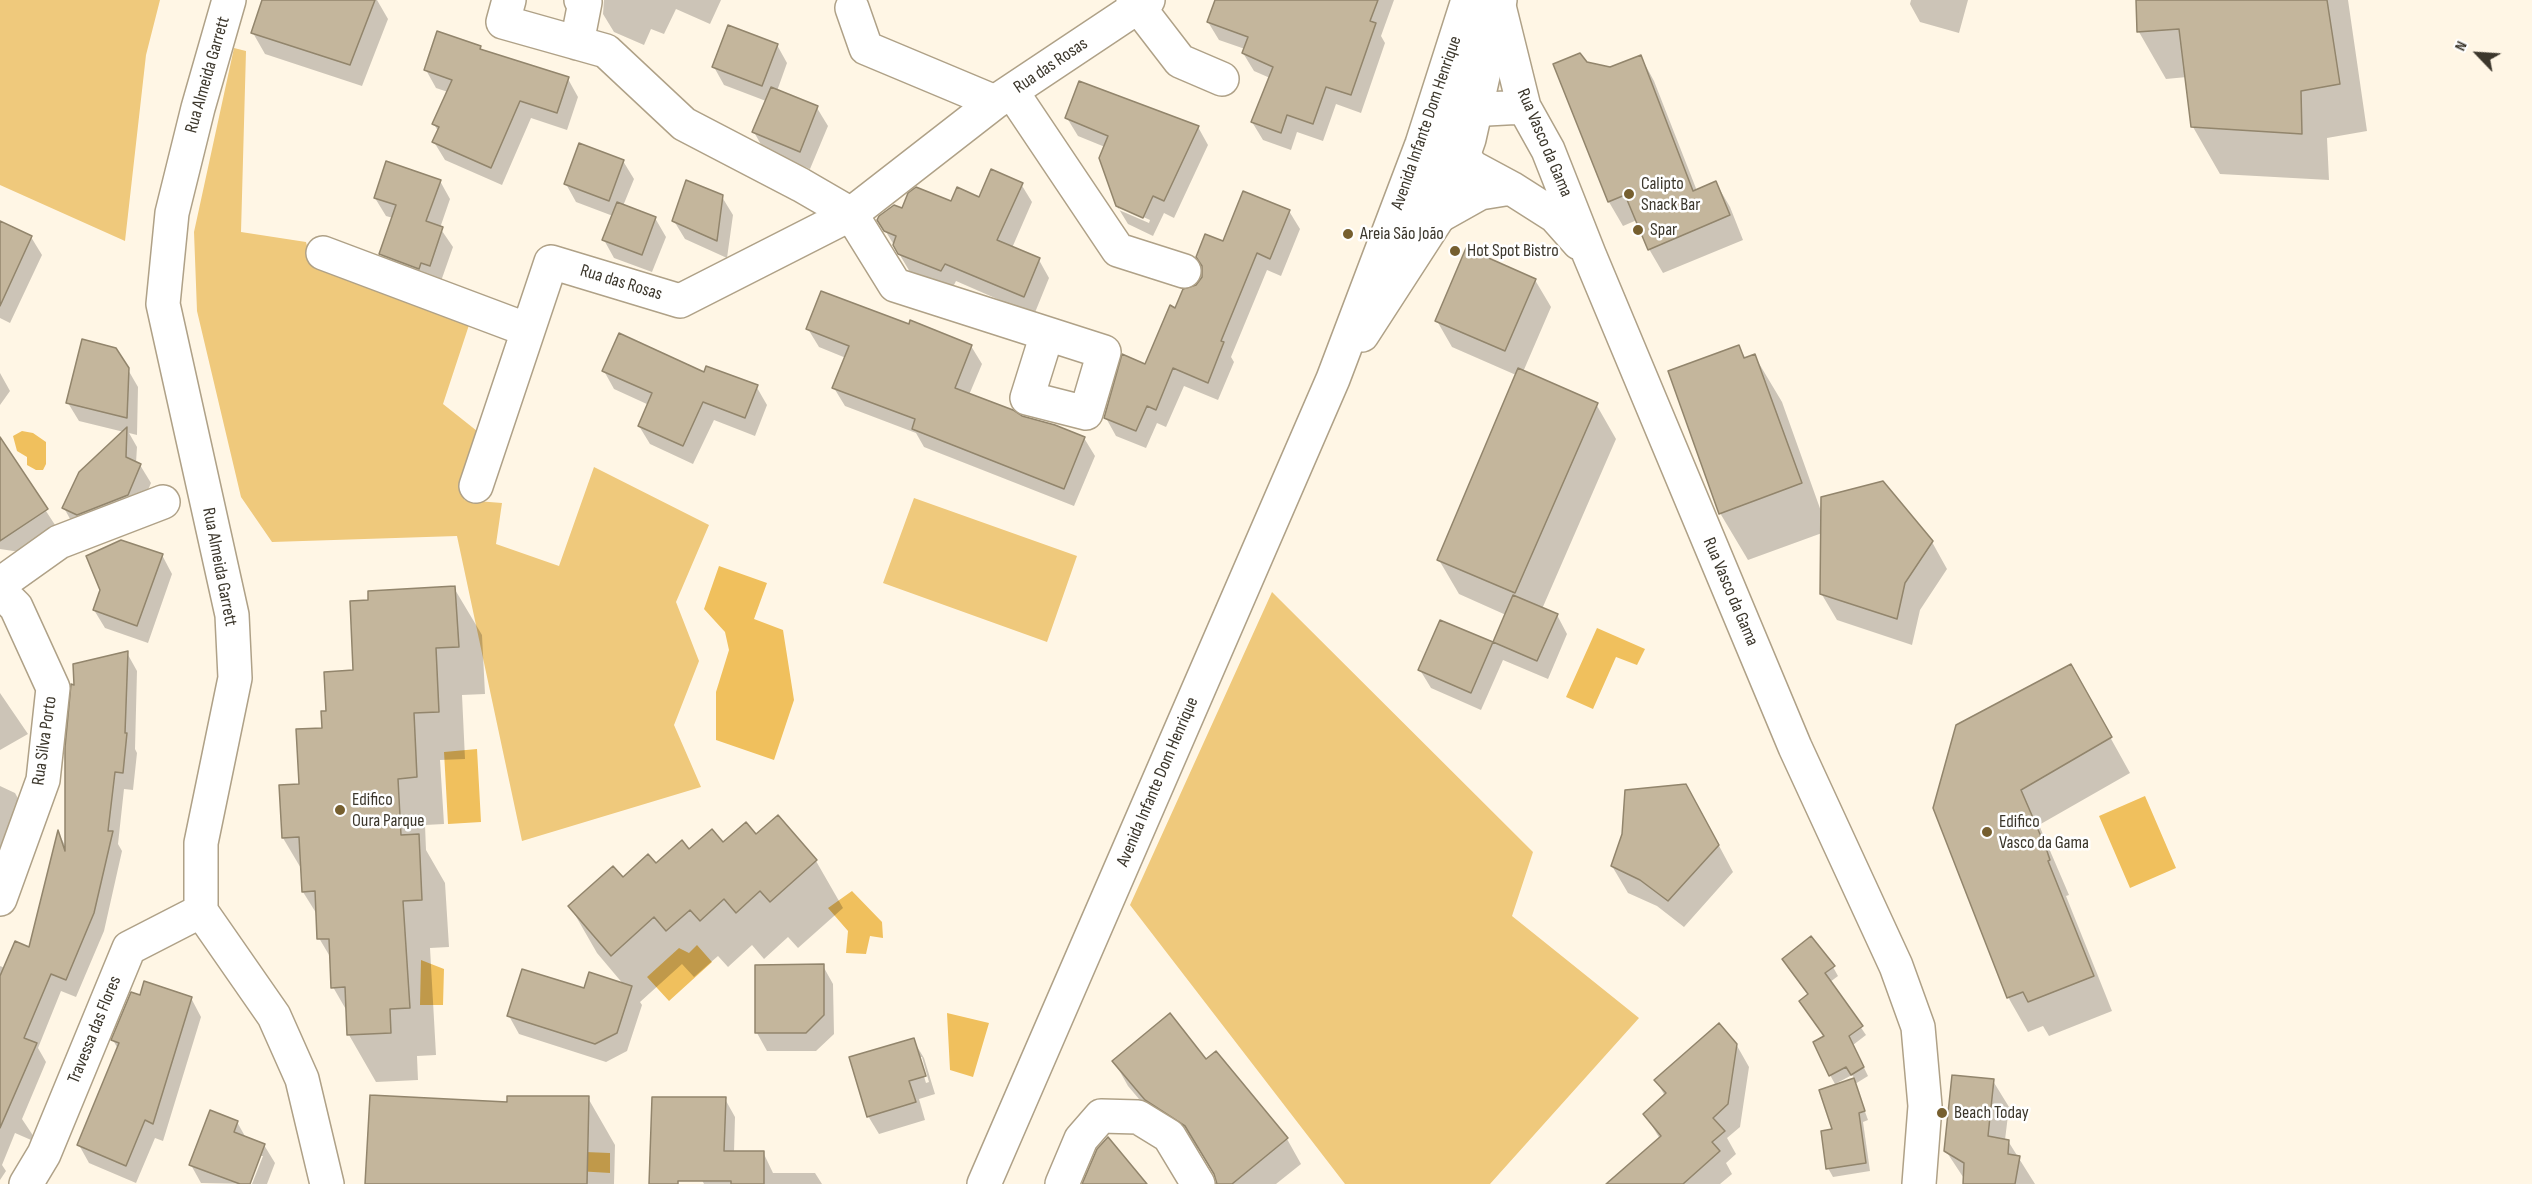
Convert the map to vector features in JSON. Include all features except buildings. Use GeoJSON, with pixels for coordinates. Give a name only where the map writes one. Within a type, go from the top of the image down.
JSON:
{"type":"FeatureCollection","features":[{"type":"Feature","properties":{"kind":"street","name":"Rua Almeida Garrett"},"geometry":{"type":"LineString","coordinates":[[201,911],[201,843],[235,678],[232,615],[163,304],[172,213],[198,108],[229,0]]}},
{"type":"Feature","properties":{"kind":"street"},"geometry":{"type":"LineString","coordinates":[[509,0],[503,22],[606,51],[684,124],[801,185],[850,214],[895,285],[1047,334]]}},
{"type":"Feature","properties":{"kind":"street"},"geometry":{"type":"LineString","coordinates":[[577,43],[585,2],[581,0]]}},
{"type":"Feature","properties":{"kind":"street"},"geometry":{"type":"LineString","coordinates":[[1140,2],[1180,61],[1222,79]]}},
{"type":"Feature","properties":{"kind":"street","name":"Rua das Rosas"},"geometry":{"type":"LineString","coordinates":[[476,486],[551,262],[680,301],[850,214],[1003,97],[1140,2]]}},
{"type":"Feature","properties":{"kind":"street"},"geometry":{"type":"LineString","coordinates":[[1369,279],[1397,253],[1456,147],[1477,18],[1485,2]]}},
{"type":"Feature","properties":{"kind":"street","name":"Rua Vasco da Gama"},"geometry":{"type":"LineString","coordinates":[[1485,2],[1524,107],[1548,150],[1589,254],[1795,747],[1900,976],[1918,1027],[1925,1106],[1919,1184]]}},
{"type":"Feature","properties":{"kind":"street","name":"Avenida Infante Dom Henrique"},"geometry":{"type":"LineString","coordinates":[[1333,379],[1439,216],[1456,147],[1475,113],[1485,2]]}},
{"type":"Feature","properties":{"kind":"street","name":"Avenida Infante Dom Henrique"},"geometry":{"type":"LineString","coordinates":[[984,1184],[1333,379],[1422,144],[1485,2]]}},
{"type":"Feature","properties":{"kind":"street"},"geometry":{"type":"LineString","coordinates":[[852,8],[866,48],[1003,97],[1118,250],[1184,271]]}},
{"type":"Feature","properties":{"kind":"street"},"geometry":{"type":"LineString","coordinates":[[1475,113],[1487,109],[1524,107]]}},
{"type":"Feature","properties":{"kind":"street"},"geometry":{"type":"LineString","coordinates":[[1456,147],[1472,167],[1555,216],[1589,254]]}},
{"type":"Feature","properties":{"kind":"street"},"geometry":{"type":"LineString","coordinates":[[1439,216],[1480,193],[1511,188]]}},
{"type":"Feature","properties":{"kind":"street"},"geometry":{"type":"LineString","coordinates":[[323,253],[528,330]]}},
{"type":"Feature","properties":{"kind":"street"},"geometry":{"type":"LineString","coordinates":[[0,584],[59,542],[163,502]]}},
{"type":"Feature","properties":{"kind":"street","name":"Rua Silva Porto"},"geometry":{"type":"LineString","coordinates":[[0,591],[16,607],[53,688],[43,780],[0,899]]}},
{"type":"Feature","properties":{"kind":"street","name":"Travessa das Flores"},"geometry":{"type":"LineString","coordinates":[[26,1184],[44,1154],[129,948],[201,911]]}},
{"type":"Feature","properties":{"kind":"street"},"geometry":{"type":"LineString","coordinates":[[201,911],[274,1016],[302,1079],[327,1184]]}},
{"type":"Feature","properties":{"kind":"street"},"geometry":{"type":"LineString","coordinates":[[1062,1184],[1081,1139],[1101,1116],[1138,1117],[1169,1136],[1198,1184]]}},
{"type":"Feature","properties":{"kind":"shaded area"},"geometry":{"type":"Polygon","coordinates":[[[0,0],[160,0],[146,55],[125,241],[0,185],[0,0]]]}},
{"type":"Feature","properties":{"kind":"shaded area"},"geometry":{"type":"Polygon","coordinates":[[[234,48],[246,51],[241,232],[306,242],[311,262],[469,325],[443,404],[477,431],[464,500],[502,503],[496,544],[559,566],[594,467],[709,525],[676,602],[699,661],[674,725],[701,787],[522,841],[457,536],[272,542],[241,497],[197,311],[194,232],[234,48]]]}},
{"type":"Feature","properties":{"kind":"shaded area"},"geometry":{"type":"Polygon","coordinates":[[[22,431],[33,433],[46,442],[46,464],[43,470],[36,470],[27,465],[27,457],[17,451],[13,436],[22,431]]]}},
{"type":"Feature","properties":{"kind":"shaded area"},"geometry":{"type":"Polygon","coordinates":[[[914,498],[1077,556],[1047,642],[883,583],[914,498]]]}},
{"type":"Feature","properties":{"kind":"shaded area"},"geometry":{"type":"Polygon","coordinates":[[[719,566],[767,583],[754,619],[783,630],[794,700],[774,760],[716,740],[716,692],[729,650],[725,632],[704,609],[719,566]]]}},
{"type":"Feature","properties":{"kind":"shaded area"},"geometry":{"type":"Polygon","coordinates":[[[1272,592],[1533,852],[1512,916],[1639,1018],[1490,1184],[1345,1184],[1130,905],[1272,592]]]}},
{"type":"Feature","properties":{"kind":"shaded area"},"geometry":{"type":"Polygon","coordinates":[[[1597,628],[1645,649],[1637,665],[1616,657],[1593,709],[1566,697],[1597,628]]]}},
{"type":"Feature","properties":{"kind":"shaded area"},"geometry":{"type":"Polygon","coordinates":[[[477,749],[481,822],[448,824],[444,752],[477,749]]]}},
{"type":"Feature","properties":{"kind":"shaded area"},"geometry":{"type":"Polygon","coordinates":[[[2145,796],[2176,868],[2130,888],[2099,816],[2145,796]]]}},
{"type":"Feature","properties":{"kind":"shaded area"},"geometry":{"type":"Polygon","coordinates":[[[852,891],[882,922],[883,938],[870,936],[866,954],[846,953],[848,931],[828,908],[852,891]]]}},
{"type":"Feature","properties":{"kind":"shaded area"},"geometry":{"type":"Polygon","coordinates":[[[697,945],[712,962],[669,1001],[647,977],[679,948],[689,953],[697,945]]]}},
{"type":"Feature","properties":{"kind":"shaded area"},"geometry":{"type":"Polygon","coordinates":[[[421,960],[444,969],[443,1005],[420,1005],[421,960]]]}},
{"type":"Feature","properties":{"kind":"shaded area"},"geometry":{"type":"Polygon","coordinates":[[[947,1013],[989,1023],[973,1077],[950,1070],[947,1013]]]}},
{"type":"Feature","properties":{"kind":"shaded area"},"geometry":{"type":"Polygon","coordinates":[[[561,1151],[610,1153],[610,1173],[560,1170],[561,1151]]]}},
{"type":"Feature","properties":{"kind":"place","name":"Calipto Snack Bar"},"geometry":{"type":"Point","coordinates":[1629,194]}},
{"type":"Feature","properties":{"kind":"place","name":"Spar"},"geometry":{"type":"Point","coordinates":[1638,230]}},
{"type":"Feature","properties":{"kind":"place","name":"Areia São João"},"geometry":{"type":"Point","coordinates":[1348,234]}},
{"type":"Feature","properties":{"kind":"place","name":"Hot Spot Bistro"},"geometry":{"type":"Point","coordinates":[1455,251]}},
{"type":"Feature","properties":{"kind":"place","name":"Edifico Oura Parque"},"geometry":{"type":"Point","coordinates":[340,810]}},
{"type":"Feature","properties":{"kind":"place","name":"Edifico Vasco da Gama"},"geometry":{"type":"Point","coordinates":[1987,832]}},
{"type":"Feature","properties":{"kind":"place","name":"Beach Today"},"geometry":{"type":"Point","coordinates":[1942,1113]}}]}
